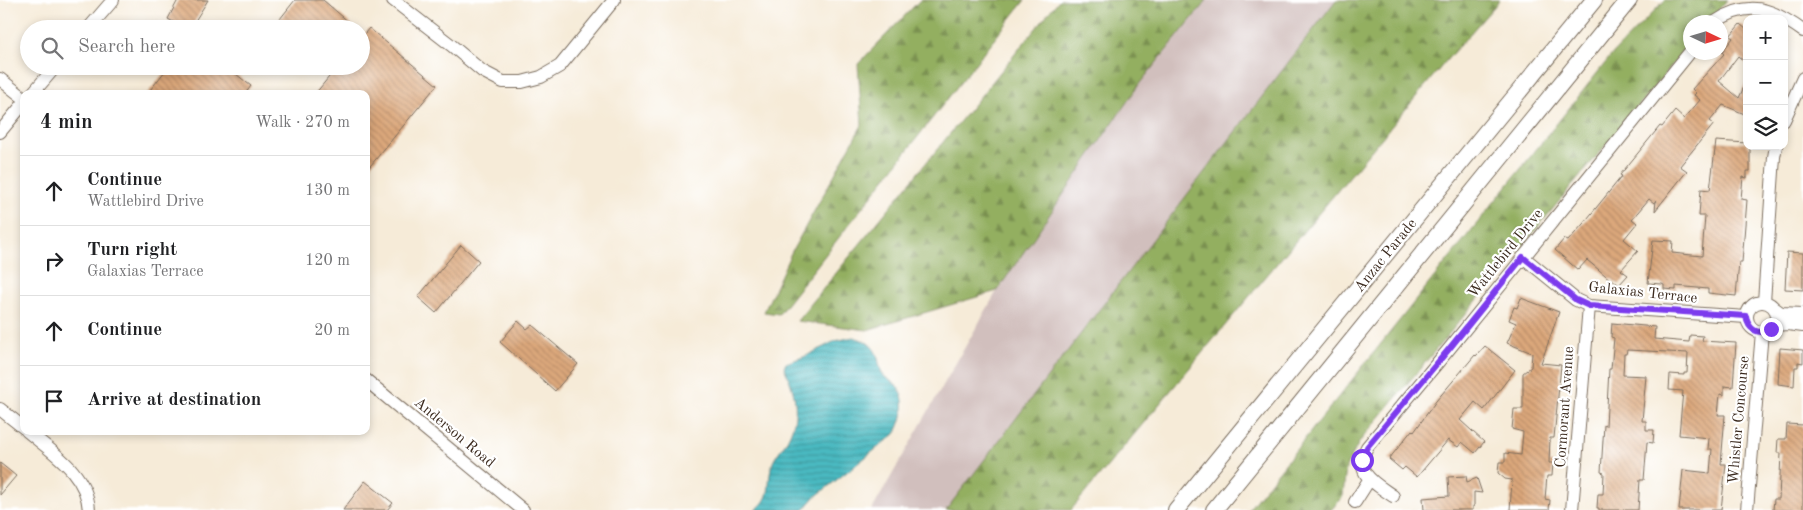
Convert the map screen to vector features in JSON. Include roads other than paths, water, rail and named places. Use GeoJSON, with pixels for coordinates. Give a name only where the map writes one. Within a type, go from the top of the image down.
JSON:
{"type":"FeatureCollection","features":[{"type":"Feature","properties":{"kind":"main road","name":"Anzac Parade"},"geometry":{"type":"LineString","coordinates":[[1176,510],[1594,0]]}},
{"type":"Feature","properties":{"kind":"main road","name":"Anzac Parade"},"geometry":{"type":"LineString","coordinates":[[1214,510],[1629,0]]}},
{"type":"Feature","properties":{"kind":"street"},"geometry":{"type":"LineString","coordinates":[[96,20],[113,0]]}},
{"type":"Feature","properties":{"kind":"street"},"geometry":{"type":"LineString","coordinates":[[393,0],[482,71],[503,82],[522,82],[540,77],[560,66],[614,0]]}},
{"type":"Feature","properties":{"kind":"street"},"geometry":{"type":"LineString","coordinates":[[1721,15],[1732,5],[1750,1],[1761,2],[1803,31]]}},
{"type":"Feature","properties":{"kind":"street","name":"Wattlebird Drive"},"geometry":{"type":"LineString","coordinates":[[1370,480],[1365,474],[1362,463],[1367,447],[1683,60]]}},
{"type":"Feature","properties":{"kind":"street"},"geometry":{"type":"LineString","coordinates":[[35,90],[48,75]]}},
{"type":"Feature","properties":{"kind":"street"},"geometry":{"type":"LineString","coordinates":[[1788,111],[1803,78]]}},
{"type":"Feature","properties":{"kind":"street"},"geometry":{"type":"LineString","coordinates":[[0,79],[20,95]]}},
{"type":"Feature","properties":{"kind":"street"},"geometry":{"type":"LineString","coordinates":[[0,132],[20,108]]}},
{"type":"Feature","properties":{"kind":"street"},"geometry":{"type":"LineString","coordinates":[[1775,150],[1769,305],[1777,315],[1774,325],[1769,330],[1762,332],[1750,328],[1746,316],[1748,310],[1757,302],[1769,305],[1781,313],[1803,314]]}},
{"type":"Feature","properties":{"kind":"street","name":"Galaxias Terrace"},"geometry":{"type":"LineString","coordinates":[[1523,257],[1576,300],[1589,306],[1746,316]]}},
{"type":"Feature","properties":{"kind":"street","name":"Cormorant Avenue"},"geometry":{"type":"LineString","coordinates":[[1572,510],[1589,306]]}},
{"type":"Feature","properties":{"kind":"street"},"geometry":{"type":"LineString","coordinates":[[1774,325],[1803,326]]}},
{"type":"Feature","properties":{"kind":"street","name":"Whistler Concourse"},"geometry":{"type":"LineString","coordinates":[[1747,510],[1762,332]]}},
{"type":"Feature","properties":{"kind":"street","name":"Anderson Road"},"geometry":{"type":"LineString","coordinates":[[370,383],[523,510]]}},
{"type":"Feature","properties":{"kind":"street"},"geometry":{"type":"LineString","coordinates":[[0,409],[20,425]]}},
{"type":"Feature","properties":{"kind":"street"},"geometry":{"type":"LineString","coordinates":[[32,435],[68,465],[81,481],[89,501],[89,510]]}},
{"type":"Feature","properties":{"kind":"street"},"geometry":{"type":"LineString","coordinates":[[1355,502],[1370,480],[1393,496]]}},
{"type":"Feature","properties":{"kind":"water"},"geometry":{"type":"Polygon","coordinates":[[[853,337],[872,346],[882,373],[895,384],[900,392],[903,410],[895,434],[815,497],[804,510],[755,510],[765,500],[772,465],[792,429],[795,402],[784,367],[786,363],[806,356],[835,341],[853,337]]]}}]}
